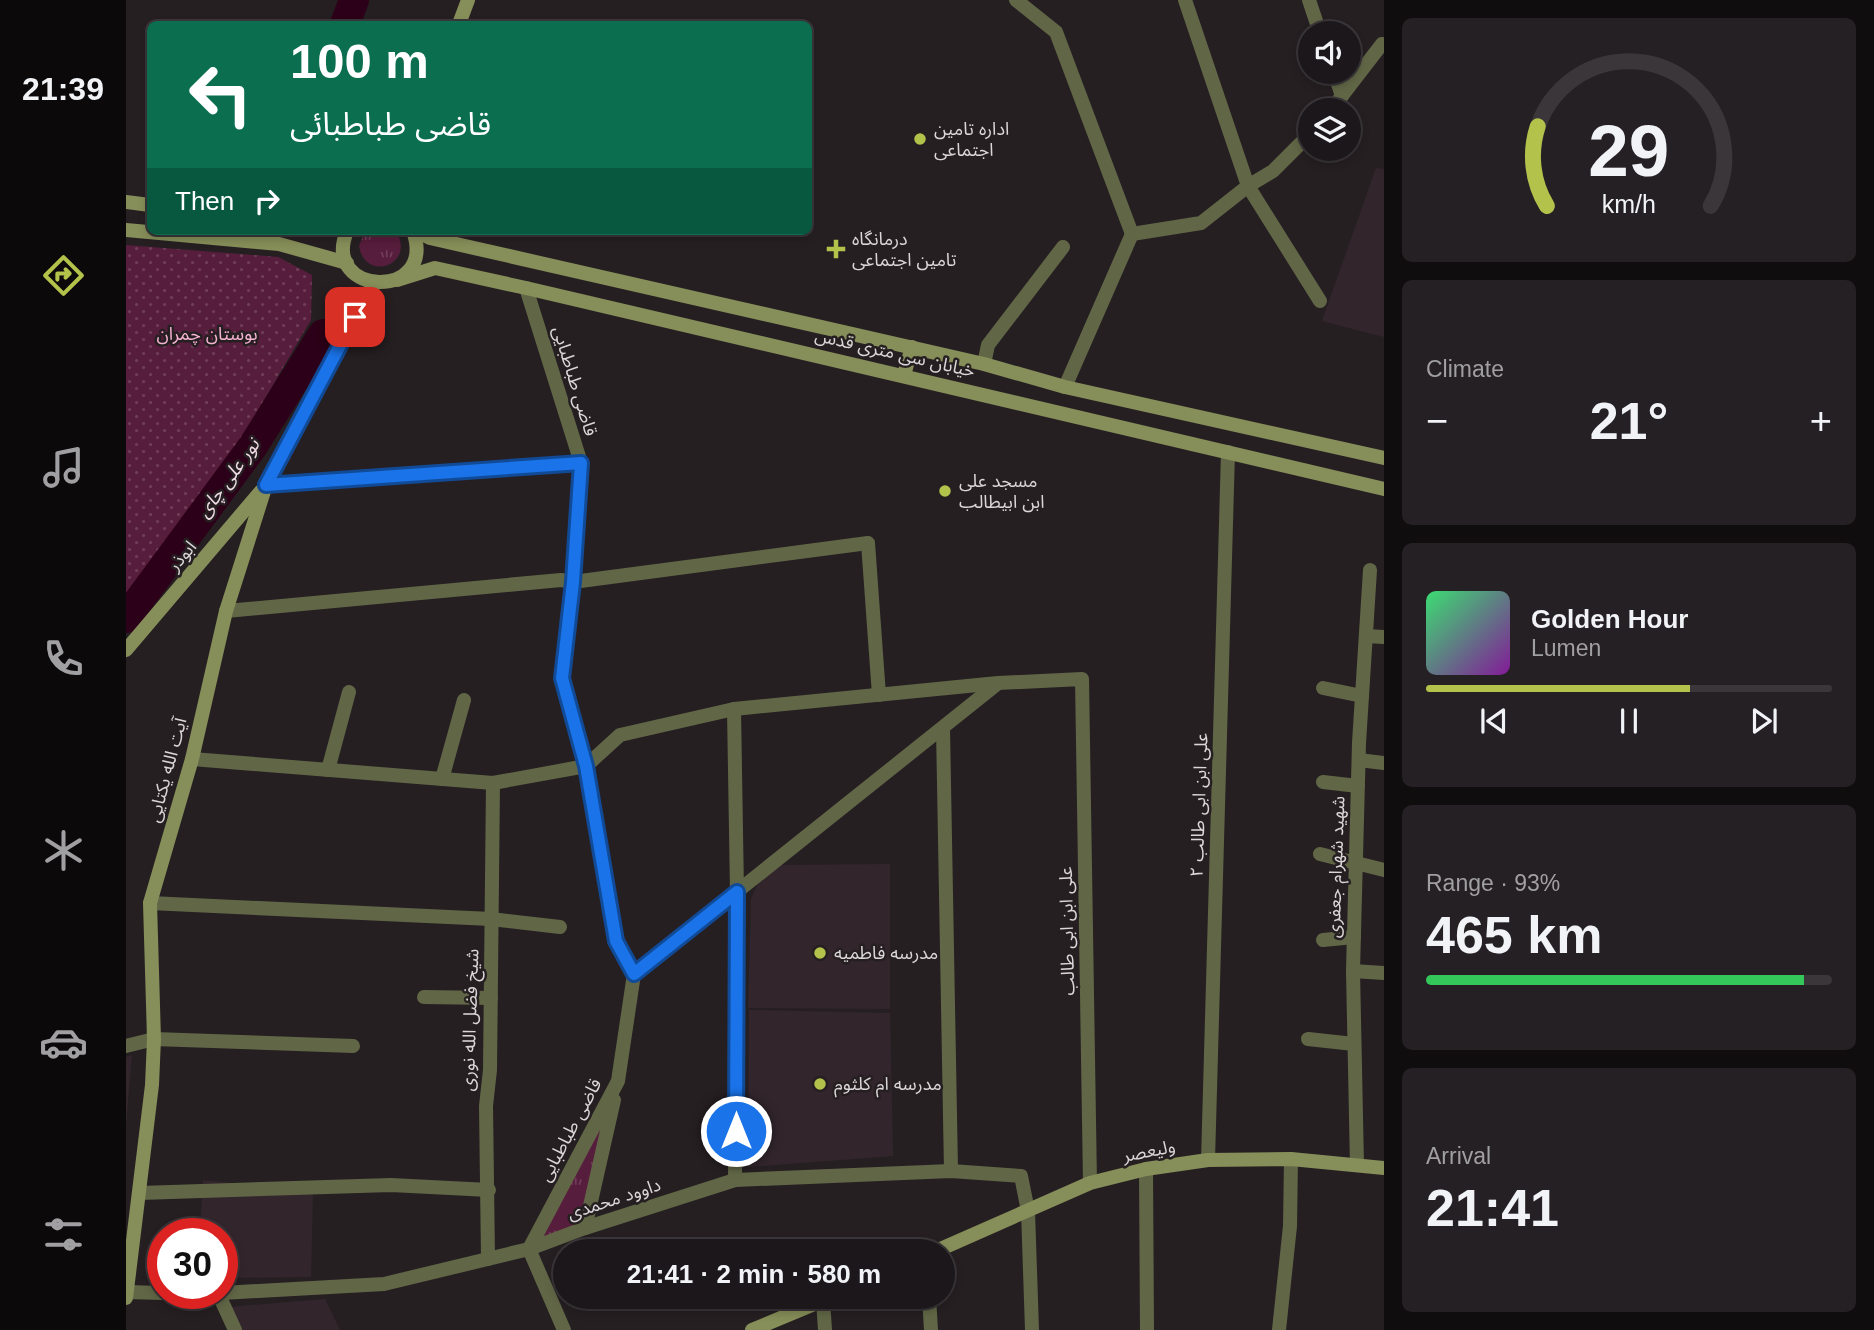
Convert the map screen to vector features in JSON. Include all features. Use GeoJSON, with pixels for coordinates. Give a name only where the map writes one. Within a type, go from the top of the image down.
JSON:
{"type":"FeatureCollection","features":[{"type":"Feature","properties":{"kind":"main road"},"geometry":{"type":"LineString","coordinates":[[459,21],[468,0]]}},
{"type":"Feature","properties":{"kind":"main road"},"geometry":{"type":"LineString","coordinates":[[126,202],[147,205]]}},
{"type":"Feature","properties":{"kind":"main road"},"geometry":{"type":"LineString","coordinates":[[126,230],[147,232]]}},
{"type":"Feature","properties":{"kind":"main road"},"geometry":{"type":"LineString","coordinates":[[181,235],[279,244],[347,263]]}},
{"type":"Feature","properties":{"kind":"main road"},"geometry":{"type":"LineString","coordinates":[[346,235],[343,243],[347,263],[354,273],[374,283]]}},
{"type":"Feature","properties":{"kind":"main road"},"geometry":{"type":"LineString","coordinates":[[397,280],[413,263],[416,252],[415,235]]}},
{"type":"Feature","properties":{"kind":"main road","name":"خیابان سی متری قدس"},"geometry":{"type":"LineString","coordinates":[[423,235],[984,364],[1065,387],[1384,458]]}},
{"type":"Feature","properties":{"kind":"main road","name":"خیابان سی متری قدس"},"geometry":{"type":"LineString","coordinates":[[374,283],[386,283],[435,268],[904,375],[1384,489]]}},
{"type":"Feature","properties":{"kind":"main road","name":"آیت الله یکتایی"},"geometry":{"type":"LineString","coordinates":[[126,1294],[141,1193],[152,1085],[154,1039],[150,903],[192,760],[226,611],[266,485],[374,283]]}},
{"type":"Feature","properties":{"kind":"main road"},"geometry":{"type":"LineString","coordinates":[[904,375],[912,347]]}},
{"type":"Feature","properties":{"kind":"main road","name":"ابوذر"},"geometry":{"type":"LineString","coordinates":[[126,650],[266,485]]}},
{"type":"Feature","properties":{"kind":"main road","name":"ولیعصر"},"geometry":{"type":"LineString","coordinates":[[955,1243],[1090,1184],[1146,1169],[1208,1160],[1292,1159],[1384,1168]]}},
{"type":"Feature","properties":{"kind":"main road"},"geometry":{"type":"LineString","coordinates":[[752,1330],[801,1309]]}},
{"type":"Feature","properties":{"kind":"street"},"geometry":{"type":"LineString","coordinates":[[1016,0],[1056,32],[1132,233],[1065,387]]}},
{"type":"Feature","properties":{"kind":"street"},"geometry":{"type":"LineString","coordinates":[[1185,0],[1248,186],[1320,301]]}},
{"type":"Feature","properties":{"kind":"street"},"geometry":{"type":"LineString","coordinates":[[1308,0],[1316,21]]}},
{"type":"Feature","properties":{"kind":"street"},"geometry":{"type":"LineString","coordinates":[[1342,96],[1382,44]]}},
{"type":"Feature","properties":{"kind":"street"},"geometry":{"type":"LineString","coordinates":[[1338,84],[1342,96]]}},
{"type":"Feature","properties":{"kind":"street"},"geometry":{"type":"LineString","coordinates":[[1132,233],[1201,223],[1248,186],[1273,171],[1298,146]]}},
{"type":"Feature","properties":{"kind":"street"},"geometry":{"type":"LineString","coordinates":[[984,364],[988,345],[1063,247]]}},
{"type":"Feature","properties":{"kind":"street","name":"قاضی طباطبایی"},"geometry":{"type":"LineString","coordinates":[[526,288],[581,463],[573,582],[562,678],[586,766],[616,941],[634,974],[618,1081],[529,1249]]}},
{"type":"Feature","properties":{"kind":"street","name":"علی ابن ابی طالب ۲"},"geometry":{"type":"LineString","coordinates":[[1208,1160],[1228,452]]}},
{"type":"Feature","properties":{"kind":"street"},"geometry":{"type":"LineString","coordinates":[[266,485],[581,463]]}},
{"type":"Feature","properties":{"kind":"street"},"geometry":{"type":"LineString","coordinates":[[226,611],[561,580],[573,582],[868,543],[879,695]]}},
{"type":"Feature","properties":{"kind":"street","name":"شهید شهرام جعفری"},"geometry":{"type":"LineString","coordinates":[[1357,1165],[1353,971],[1359,760],[1370,570]]}},
{"type":"Feature","properties":{"kind":"street"},"geometry":{"type":"LineString","coordinates":[[1366,636],[1384,637]]}},
{"type":"Feature","properties":{"kind":"street","name":"علی ابن ابی طالب"},"geometry":{"type":"LineString","coordinates":[[998,683],[1082,679],[1090,1184]]}},
{"type":"Feature","properties":{"kind":"street"},"geometry":{"type":"LineString","coordinates":[[192,760],[493,783],[586,766],[620,735],[734,709],[998,683]]}},
{"type":"Feature","properties":{"kind":"street"},"geometry":{"type":"LineString","coordinates":[[634,974],[998,683]]}},
{"type":"Feature","properties":{"kind":"street"},"geometry":{"type":"LineString","coordinates":[[1323,688],[1362,696]]}},
{"type":"Feature","properties":{"kind":"street"},"geometry":{"type":"LineString","coordinates":[[328,770],[349,692]]}},
{"type":"Feature","properties":{"kind":"street"},"geometry":{"type":"LineString","coordinates":[[442,779],[464,701]]}},
{"type":"Feature","properties":{"kind":"street"},"geometry":{"type":"LineString","coordinates":[[734,709],[737,892],[735,1180]]}},
{"type":"Feature","properties":{"kind":"street"},"geometry":{"type":"LineString","coordinates":[[943,729],[951,1171]]}},
{"type":"Feature","properties":{"kind":"street"},"geometry":{"type":"LineString","coordinates":[[1359,760],[1384,763]]}},
{"type":"Feature","properties":{"kind":"street"},"geometry":{"type":"LineString","coordinates":[[1323,782],[1358,786]]}},
{"type":"Feature","properties":{"kind":"street","name":"شیخ فضل الله نوری"},"geometry":{"type":"LineString","coordinates":[[488,1257],[486,1106],[490,1070],[493,783]]}},
{"type":"Feature","properties":{"kind":"street"},"geometry":{"type":"LineString","coordinates":[[1320,854],[1384,870]]}},
{"type":"Feature","properties":{"kind":"street"},"geometry":{"type":"LineString","coordinates":[[150,903],[491,919],[560,927]]}},
{"type":"Feature","properties":{"kind":"street"},"geometry":{"type":"LineString","coordinates":[[1323,940],[1354,937]]}},
{"type":"Feature","properties":{"kind":"street"},"geometry":{"type":"LineString","coordinates":[[1353,971],[1384,973]]}},
{"type":"Feature","properties":{"kind":"street"},"geometry":{"type":"LineString","coordinates":[[424,998],[491,998]]}},
{"type":"Feature","properties":{"kind":"street"},"geometry":{"type":"LineString","coordinates":[[126,1046],[154,1039],[354,1046]]}},
{"type":"Feature","properties":{"kind":"street"},"geometry":{"type":"LineString","coordinates":[[1308,1039],[1354,1044]]}},
{"type":"Feature","properties":{"kind":"street"},"geometry":{"type":"LineString","coordinates":[[585,1228],[618,1081]]}},
{"type":"Feature","properties":{"kind":"street"},"geometry":{"type":"LineString","coordinates":[[1279,1330],[1290,1226],[1292,1159]]}},
{"type":"Feature","properties":{"kind":"street"},"geometry":{"type":"LineString","coordinates":[[1146,1169],[1147,1330]]}},
{"type":"Feature","properties":{"kind":"street","name":"داوود محمدی"},"geometry":{"type":"LineString","coordinates":[[238,1292],[384,1284],[529,1249],[585,1228],[735,1180],[951,1171],[1021,1176],[1028,1210]]}},
{"type":"Feature","properties":{"kind":"street"},"geometry":{"type":"LineString","coordinates":[[141,1193],[391,1185],[489,1190]]}},
{"type":"Feature","properties":{"kind":"street"},"geometry":{"type":"LineString","coordinates":[[1028,1210],[1032,1330]]}},
{"type":"Feature","properties":{"kind":"street"},"geometry":{"type":"LineString","coordinates":[[529,1249],[564,1330]]}},
{"type":"Feature","properties":{"kind":"street"},"geometry":{"type":"LineString","coordinates":[[126,1294],[147,1293]]}},
{"type":"Feature","properties":{"kind":"street"},"geometry":{"type":"LineString","coordinates":[[226,1309],[235,1330]]}},
{"type":"Feature","properties":{"kind":"street"},"geometry":{"type":"LineString","coordinates":[[825,1330],[826,1309]]}},
{"type":"Feature","properties":{"kind":"street"},"geometry":{"type":"LineString","coordinates":[[929,1309],[930,1330]]}},
{"type":"Feature","properties":{"kind":"shaded area"},"geometry":{"type":"Polygon","coordinates":[[[1376,168],[1384,169],[1384,337],[1322,321],[1376,168]]]}},
{"type":"Feature","properties":{"kind":"shaded area","name":"مدرسه فاطمیه"},"geometry":{"type":"Polygon","coordinates":[[[890,864],[890,1009],[748,1008],[751,899],[758,883],[781,865],[890,864]]]}},
{"type":"Feature","properties":{"kind":"shaded area","name":"مدرسه ام کلثوم"},"geometry":{"type":"Polygon","coordinates":[[[749,1010],[890,1013],[893,1156],[748,1167],[749,1010]]]}},
{"type":"Feature","properties":{"kind":"shaded area"},"geometry":{"type":"Polygon","coordinates":[[[132,1055],[126,1125],[126,1057],[132,1055]]]}},
{"type":"Feature","properties":{"kind":"shaded area"},"geometry":{"type":"Polygon","coordinates":[[[203,1180],[313,1192],[311,1277],[238,1278],[238,1218],[201,1218],[203,1180]]]}},
{"type":"Feature","properties":{"kind":"shaded area"},"geometry":{"type":"Polygon","coordinates":[[[325,1299],[340,1330],[242,1330],[231,1309],[238,1309],[238,1306],[325,1299]]]}},
{"type":"Feature","properties":{"kind":"green space"},"geometry":{"type":"Polygon","coordinates":[[[363,235],[397,235],[400,252],[396,260],[380,267],[364,258],[359,246],[363,235]]]}},
{"type":"Feature","properties":{"kind":"green space","name":"بوستان چمران"},"geometry":{"type":"Polygon","coordinates":[[[126,245],[278,257],[312,275],[311,320],[192,523],[126,599],[126,245]]]}},
{"type":"Feature","properties":{"kind":"green space"},"geometry":{"type":"Polygon","coordinates":[[[608,1112],[581,1224],[541,1238],[608,1112]]]}},
{"type":"Feature","properties":{"kind":"waterway"},"geometry":{"type":"LineString","coordinates":[[346,21],[354,0]]}},
{"type":"Feature","properties":{"kind":"waterway","name":"نور علی چای"},"geometry":{"type":"LineString","coordinates":[[126,618],[253,446],[323,334]]}},
{"type":"Feature","properties":{"kind":"place","name":"اداره تامین اجتماعی"},"geometry":{"type":"Point","coordinates":[920,139]}},
{"type":"Feature","properties":{"kind":"place","name":"درمانگاه تامین اجتماعی"},"geometry":{"type":"Point","coordinates":[836,249]}},
{"type":"Feature","properties":{"kind":"place","name":"مسجد علی ابن ابیطالب"},"geometry":{"type":"Point","coordinates":[945,491]}},
{"type":"Feature","properties":{"kind":"place","name":"مدرسه فاطمیه"},"geometry":{"type":"Point","coordinates":[820,953]}},
{"type":"Feature","properties":{"kind":"place","name":"مدرسه ام کلثوم"},"geometry":{"type":"Point","coordinates":[820,1084]}},
{"type":"Feature","properties":{"kind":"route"},"geometry":{"type":"LineString","coordinates":[[355,317],[266,485],[581,463],[573,582],[562,678],[586,766],[616,941],[634,974],[737,892],[736,1131]]}}]}
